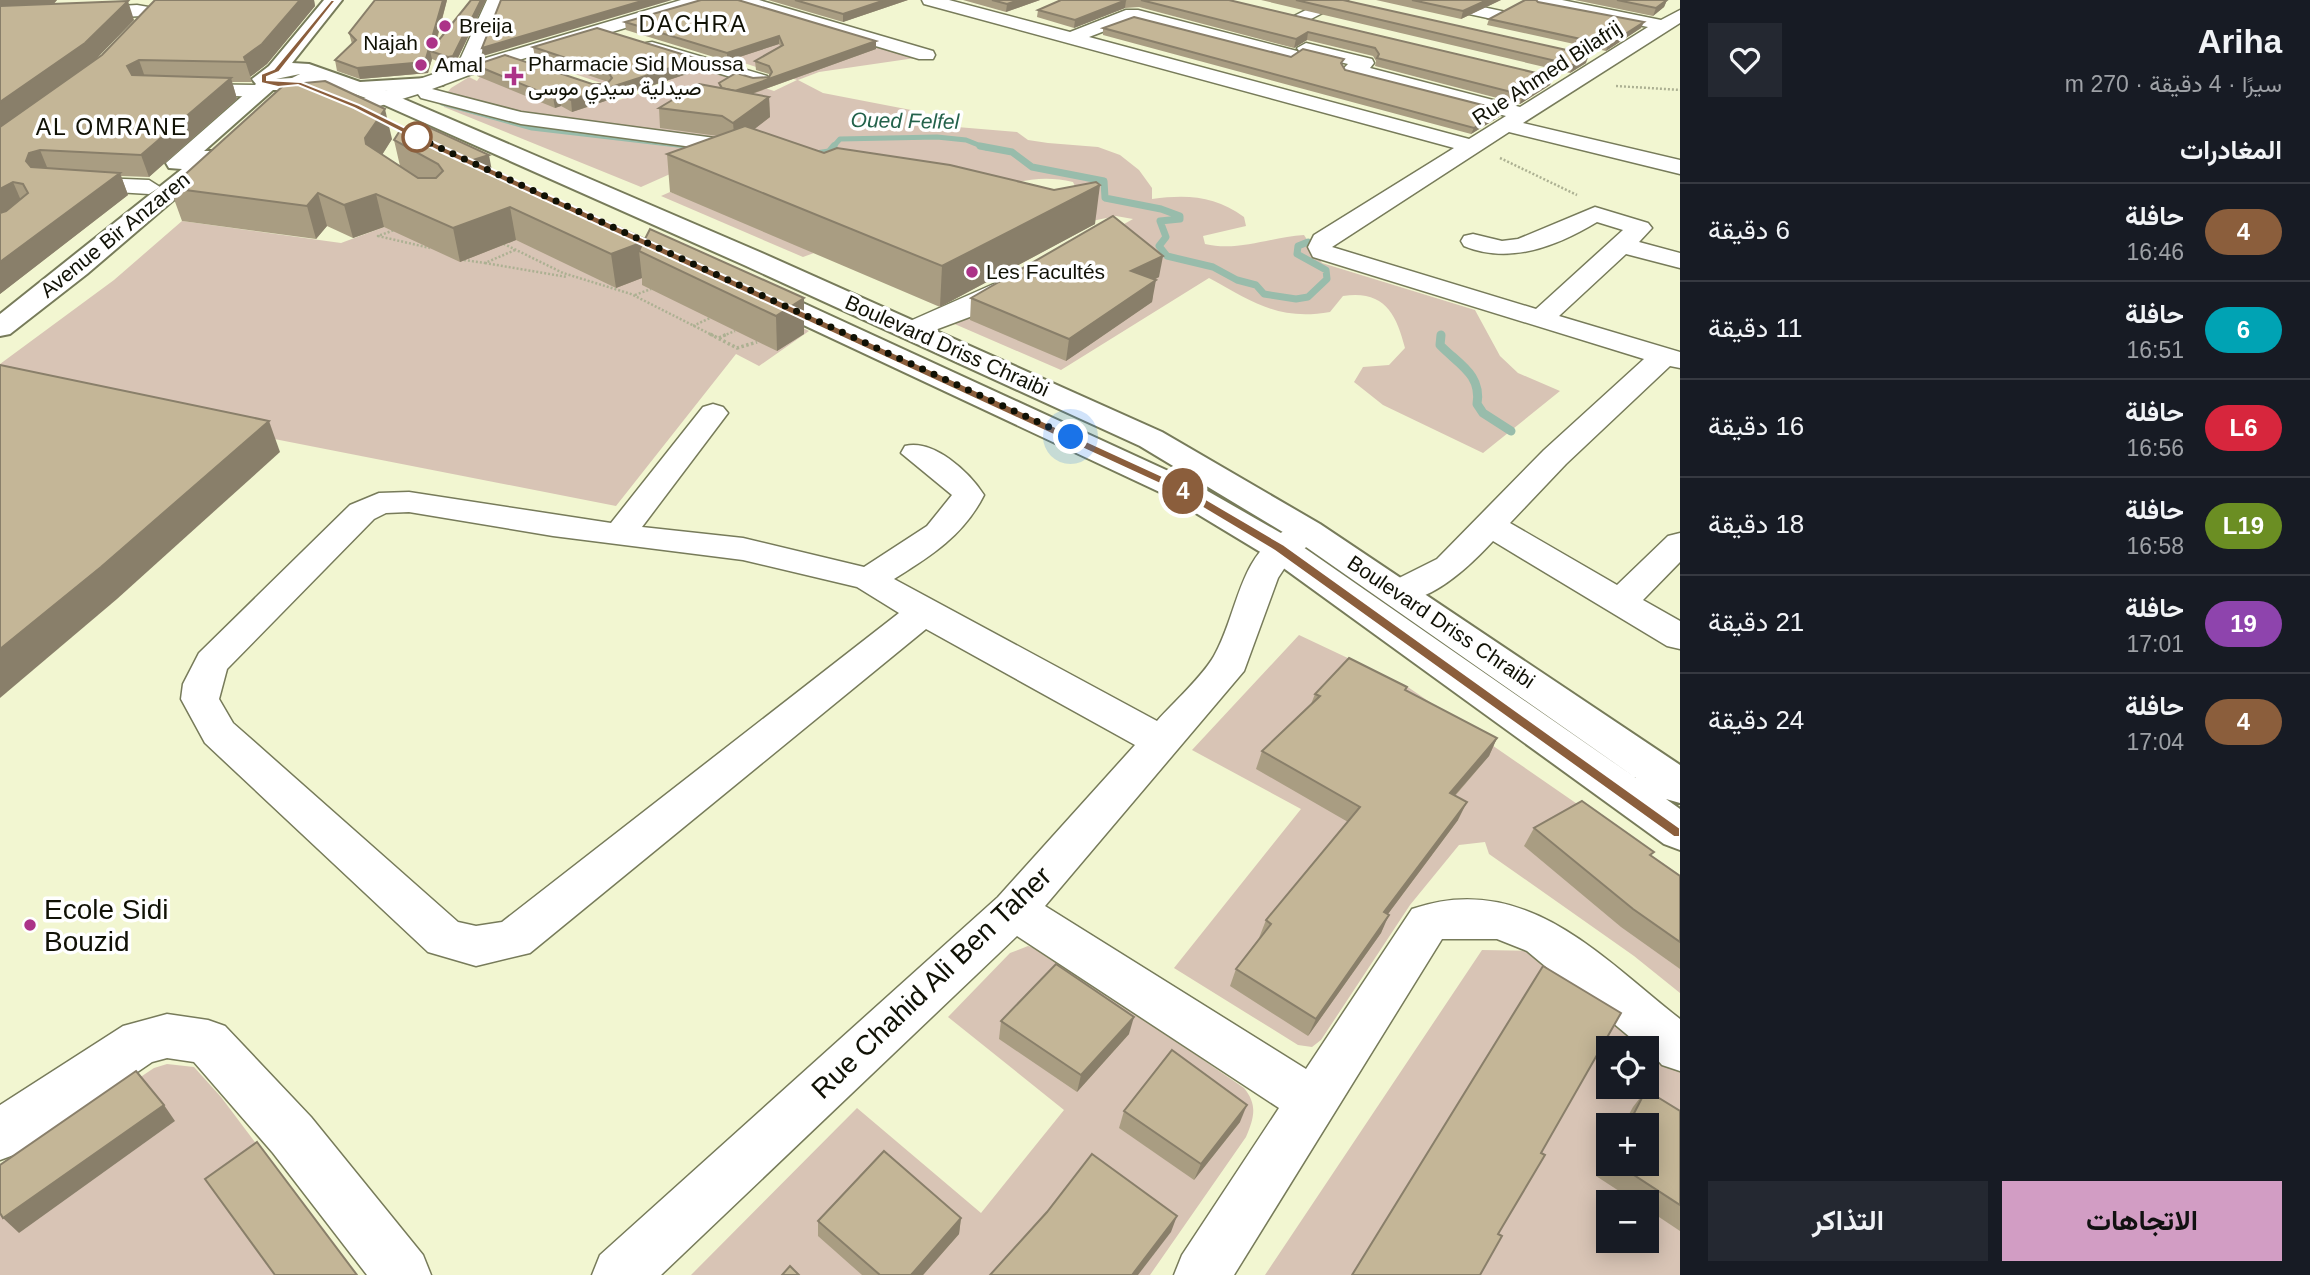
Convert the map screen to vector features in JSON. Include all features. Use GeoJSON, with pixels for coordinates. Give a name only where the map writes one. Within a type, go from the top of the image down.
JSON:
{"type":"FeatureCollection","features":[{"type":"Feature","properties":{"kind":"main road","name":"Avenue Bir Anzaren"},"geometry":{"type":"LineString","coordinates":[[0,328],[308,83],[342,1]]}},
{"type":"Feature","properties":{"kind":"main road","name":"Avenue Bir Anzaren"},"geometry":{"type":"LineString","coordinates":[[0,304],[149,187],[308,83],[342,1]]}},
{"type":"Feature","properties":{"kind":"main road"},"geometry":{"type":"LineString","coordinates":[[308,83],[439,87]]}},
{"type":"Feature","properties":{"kind":"main road","name":"Boulevard Driss Chraibi"},"geometry":{"type":"LineString","coordinates":[[308,83],[387,99],[439,87],[911,331],[1151,439],[1294,540],[1680,832]]}},
{"type":"Feature","properties":{"kind":"main road","name":"Boulevard Driss Chraibi"},"geometry":{"type":"LineString","coordinates":[[308,83],[441,149],[1113,456],[1399,592],[1680,787]]}},
{"type":"Feature","properties":{"kind":"street"},"geometry":{"type":"LineString","coordinates":[[439,87],[494,2],[500,0]]}},
{"type":"Feature","properties":{"kind":"street"},"geometry":{"type":"LineString","coordinates":[[439,87],[507,57],[699,0]]}},
{"type":"Feature","properties":{"kind":"street"},"geometry":{"type":"LineString","coordinates":[[741,0],[926,55]]}},
{"type":"Feature","properties":{"kind":"street"},"geometry":{"type":"LineString","coordinates":[[930,0],[1475,147]]}},
{"type":"Feature","properties":{"kind":"street"},"geometry":{"type":"LineString","coordinates":[[1071,38],[1143,9],[1110,0]]}},
{"type":"Feature","properties":{"kind":"street"},"geometry":{"type":"LineString","coordinates":[[1427,0],[1566,30]]}},
{"type":"Feature","properties":{"kind":"street"},"geometry":{"type":"LineString","coordinates":[[1462,28],[1520,0]]}},
{"type":"Feature","properties":{"kind":"street"},"geometry":{"type":"LineString","coordinates":[[1537,0],[1662,25]]}},
{"type":"Feature","properties":{"kind":"street"},"geometry":{"type":"LineString","coordinates":[[1301,17],[1346,1]]}},
{"type":"Feature","properties":{"kind":"street"},"geometry":{"type":"LineString","coordinates":[[1005,21],[1040,8]]}},
{"type":"Feature","properties":{"kind":"street","name":"Rue Ahmed Bilafrij"},"geometry":{"type":"LineString","coordinates":[[1541,318],[1322,252],[1320,247],[1323,240],[1475,147],[1662,25],[1676,8]]}},
{"type":"Feature","properties":{"kind":"street"},"geometry":{"type":"LineString","coordinates":[[0,18],[137,10],[154,13],[111,59]]}},
{"type":"Feature","properties":{"kind":"street"},"geometry":{"type":"LineString","coordinates":[[1237,82],[1337,29],[1278,12]]}},
{"type":"Feature","properties":{"kind":"street"},"geometry":{"type":"LineString","coordinates":[[1132,14],[1298,52],[1365,63],[1297,98]]}},
{"type":"Feature","properties":{"kind":"street"},"geometry":{"type":"LineString","coordinates":[[601,31],[760,80]]}},
{"type":"Feature","properties":{"kind":"street"},"geometry":{"type":"LineString","coordinates":[[1604,39],[1630,44]]}},
{"type":"Feature","properties":{"kind":"street"},"geometry":{"type":"LineString","coordinates":[[1582,54],[1609,60]]}},
{"type":"Feature","properties":{"kind":"street"},"geometry":{"type":"LineString","coordinates":[[507,57],[542,69]]}},
{"type":"Feature","properties":{"kind":"street"},"geometry":{"type":"LineString","coordinates":[[1353,69],[1680,167]]}},
{"type":"Feature","properties":{"kind":"street"},"geometry":{"type":"LineString","coordinates":[[1548,77],[1578,81]]}},
{"type":"Feature","properties":{"kind":"street"},"geometry":{"type":"LineString","coordinates":[[176,86],[308,83]]}},
{"type":"Feature","properties":{"kind":"street"},"geometry":{"type":"LineString","coordinates":[[439,87],[522,118],[715,144]]}},
{"type":"Feature","properties":{"kind":"street"},"geometry":{"type":"LineString","coordinates":[[57,187],[149,187]]}},
{"type":"Feature","properties":{"kind":"street"},"geometry":{"type":"LineString","coordinates":[[1473,241],[1490,249],[1529,243],[1560,235],[1595,214],[1640,228],[1541,318]]}},
{"type":"Feature","properties":{"kind":"street"},"geometry":{"type":"LineString","coordinates":[[1622,245],[1680,261]]}},
{"type":"Feature","properties":{"kind":"street"},"geometry":{"type":"LineString","coordinates":[[911,331],[966,309],[1030,273]]}},
{"type":"Feature","properties":{"kind":"street"},"geometry":{"type":"LineString","coordinates":[[1541,318],[1672,358]]}},
{"type":"Feature","properties":{"kind":"street"},"geometry":{"type":"LineString","coordinates":[[1399,592],[1448,567],[1555,457],[1672,358]]}},
{"type":"Feature","properties":{"kind":"street"},"geometry":{"type":"LineString","coordinates":[[620,533],[713,413]]}},
{"type":"Feature","properties":{"kind":"street"},"geometry":{"type":"LineString","coordinates":[[869,579],[944,528],[963,507],[968,495],[960,483],[916,453]]}},
{"type":"Feature","properties":{"kind":"street"},"geometry":{"type":"LineString","coordinates":[[925,612],[514,939],[476,946],[444,938],[219,733],[199,704],[198,687],[212,662],[362,512],[379,502],[409,502],[743,549],[869,579],[1161,741]]}},
{"type":"Feature","properties":{"kind":"street"},"geometry":{"type":"LineString","coordinates":[[1489,525],[1680,638]]}},
{"type":"Feature","properties":{"kind":"street","name":"Rue Chahid Ali Ben Taher"},"geometry":{"type":"LineString","coordinates":[[620,1275],[1014,910],[1231,662],[1261,578],[1294,540]]}},
{"type":"Feature","properties":{"kind":"street"},"geometry":{"type":"LineString","coordinates":[[1619,602],[1680,542]]}},
{"type":"Feature","properties":{"kind":"street"},"geometry":{"type":"LineString","coordinates":[[1014,910],[1312,1101]]}},
{"type":"Feature","properties":{"kind":"street"},"geometry":{"type":"LineString","coordinates":[[1202,1275],[1428,922],[1455,918],[1500,920],[1543,937],[1680,1049]]}},
{"type":"Feature","properties":{"kind":"street"},"geometry":{"type":"LineString","coordinates":[[0,1135],[140,1042],[167,1036],[208,1042],[292,1135],[403,1275]]}},
{"type":"Feature","properties":{"kind":"path"},"geometry":{"type":"LineString","coordinates":[[1578,81],[1680,90]]}},
{"type":"Feature","properties":{"kind":"path"},"geometry":{"type":"LineString","coordinates":[[403,227],[379,236],[430,248]]}},
{"type":"Feature","properties":{"kind":"path"},"geometry":{"type":"LineString","coordinates":[[493,239],[561,274]]}},
{"type":"Feature","properties":{"kind":"path"},"geometry":{"type":"LineString","coordinates":[[485,263],[516,250]]}},
{"type":"Feature","properties":{"kind":"path"},"geometry":{"type":"LineString","coordinates":[[464,260],[587,280],[634,295],[737,348],[757,342]]}},
{"type":"Feature","properties":{"kind":"path"},"geometry":{"type":"LineString","coordinates":[[634,295],[651,289]]}},
{"type":"Feature","properties":{"kind":"path"},"geometry":{"type":"LineString","coordinates":[[692,326],[710,318]]}},
{"type":"Feature","properties":{"kind":"path"},"geometry":{"type":"LineString","coordinates":[[718,339],[735,331]]}},
{"type":"Feature","properties":{"kind":"shaded area"},"geometry":{"type":"Polygon","coordinates":[[[714,5],[922,57],[819,72],[798,80],[823,93],[911,110],[945,126],[1017,132],[1028,140],[1098,147],[1120,155],[1139,170],[1152,188],[1152,199],[1201,198],[1244,217],[1246,226],[1203,236],[1205,244],[1242,245],[1304,235],[1322,263],[1475,310],[1500,356],[1518,373],[1560,391],[1483,453],[1383,405],[1354,382],[1363,367],[1389,365],[1405,348],[1392,315],[1378,301],[1357,295],[1343,296],[1330,312],[1280,312],[1253,302],[1209,278],[1061,370],[950,322],[1133,219],[1116,216],[1092,221],[1073,182],[1042,179],[1012,184],[724,150],[641,187],[444,107],[442,99],[451,88],[469,77],[477,81],[481,75],[525,68],[616,101],[673,83],[645,72],[607,85],[554,67],[540,58],[629,44],[774,91],[797,80],[663,37],[714,5]]]}},
{"type":"Feature","properties":{"kind":"shaded area"},"geometry":{"type":"Polygon","coordinates":[[[484,190],[648,254],[809,331],[759,366],[736,354],[616,506],[0,385],[0,364],[114,280],[182,221],[341,243],[484,190]]]}},
{"type":"Feature","properties":{"kind":"shaded area"},"geometry":{"type":"Polygon","coordinates":[[[670,192],[735,217],[814,253],[803,257],[661,196],[670,192]]]}},
{"type":"Feature","properties":{"kind":"shaded area"},"geometry":{"type":"Polygon","coordinates":[[[1299,635],[1405,685],[1680,875],[1680,993],[1634,956],[1489,854],[1485,842],[1459,845],[1410,905],[1321,1040],[1312,1047],[1298,1045],[1174,968],[1301,809],[1192,750],[1299,635]]]}},
{"type":"Feature","properties":{"kind":"shaded area"},"geometry":{"type":"Polygon","coordinates":[[[1028,946],[1046,952],[1244,1088],[1251,1100],[1253,1118],[1246,1137],[1150,1275],[691,1275],[857,1108],[981,1213],[1064,1110],[948,1017],[1010,953],[1028,946]]]}},
{"type":"Feature","properties":{"kind":"shaded area"},"geometry":{"type":"Polygon","coordinates":[[[1482,950],[1537,951],[1641,1036],[1596,1036],[1596,1099],[1659,1099],[1659,1051],[1680,1068],[1680,1275],[1265,1275],[1482,950]]]}},
{"type":"Feature","properties":{"kind":"shaded area"},"geometry":{"type":"Polygon","coordinates":[[[167,1064],[194,1067],[221,1097],[355,1275],[0,1275],[0,1171],[154,1068],[167,1064]]]}},
{"type":"Feature","properties":{"kind":"building"},"geometry":{"type":"Polygon","coordinates":[[[155,0],[300,0],[262,44],[244,57],[246,62],[139,60],[127,66],[132,75],[231,78],[141,155],[40,150],[29,153],[26,161],[31,167],[120,173],[0,262],[0,213],[28,193],[23,184],[13,182],[0,189],[0,127],[102,55],[155,0]]]}},
{"type":"Feature","properties":{"kind":"building"},"geometry":{"type":"Polygon","coordinates":[[[375,0],[443,0],[425,62],[357,68],[335,60],[356,40],[349,33],[375,0]]]}},
{"type":"Feature","properties":{"kind":"building"},"geometry":{"type":"Polygon","coordinates":[[[471,0],[481,0],[453,56],[430,51],[471,0]]]}},
{"type":"Feature","properties":{"kind":"building"},"geometry":{"type":"Polygon","coordinates":[[[501,0],[645,0],[482,48],[501,0]]]}},
{"type":"Feature","properties":{"kind":"building"},"geometry":{"type":"Polygon","coordinates":[[[701,0],[738,0],[876,41],[735,91],[722,88],[719,83],[736,73],[753,78],[769,77],[772,72],[769,66],[755,61],[783,45],[779,36],[727,53],[625,22],[701,0]]]}},
{"type":"Feature","properties":{"kind":"building"},"geometry":{"type":"Polygon","coordinates":[[[795,0],[885,0],[843,14],[795,0]]]}},
{"type":"Feature","properties":{"kind":"building"},"geometry":{"type":"Polygon","coordinates":[[[992,0],[1019,0],[1007,4],[992,0]]]}},
{"type":"Feature","properties":{"kind":"building"},"geometry":{"type":"Polygon","coordinates":[[[1061,0],[1126,0],[1075,20],[1038,10],[1061,0]]]}},
{"type":"Feature","properties":{"kind":"building"},"geometry":{"type":"Polygon","coordinates":[[[1141,0],[1229,0],[1553,77],[1523,95],[1377,58],[1379,54],[1375,48],[1308,32],[1296,39],[1141,0]]]}},
{"type":"Feature","properties":{"kind":"building"},"geometry":{"type":"Polygon","coordinates":[[[1296,0],[1343,0],[1589,55],[1573,65],[1296,0]]]}},
{"type":"Feature","properties":{"kind":"building"},"geometry":{"type":"Polygon","coordinates":[[[1412,0],[1487,0],[1463,11],[1412,0]]]}},
{"type":"Feature","properties":{"kind":"building"},"geometry":{"type":"Polygon","coordinates":[[[1525,0],[1644,22],[1608,45],[1489,19],[1525,0]]]}},
{"type":"Feature","properties":{"kind":"building"},"geometry":{"type":"Polygon","coordinates":[[[1617,0],[1667,0],[1656,8],[1617,0]]]}},
{"type":"Feature","properties":{"kind":"building"},"geometry":{"type":"Polygon","coordinates":[[[128,1],[85,43],[0,102],[0,6],[128,1]]]}},
{"type":"Feature","properties":{"kind":"building"},"geometry":{"type":"Polygon","coordinates":[[[1134,17],[1291,57],[1303,49],[1344,59],[1341,63],[1345,70],[1502,110],[1474,128],[1103,28],[1134,17]]]}},
{"type":"Feature","properties":{"kind":"building"},"geometry":{"type":"Polygon","coordinates":[[[597,28],[698,59],[571,100],[559,95],[553,97],[475,65],[505,55],[592,84],[607,84],[612,78],[608,72],[533,47],[597,28]]]}},
{"type":"Feature","properties":{"kind":"building"},"geometry":{"type":"Polygon","coordinates":[[[325,81],[385,109],[365,138],[366,144],[418,178],[436,178],[443,171],[438,164],[394,140],[399,132],[424,125],[489,155],[470,161],[645,239],[650,229],[804,298],[776,316],[639,251],[643,242],[611,254],[510,207],[453,228],[376,194],[344,205],[318,193],[307,206],[170,188],[284,85],[325,81]]]}},
{"type":"Feature","properties":{"kind":"building"},"geometry":{"type":"Polygon","coordinates":[[[699,84],[769,97],[733,123],[722,116],[659,108],[699,84]]]}},
{"type":"Feature","properties":{"kind":"building"},"geometry":{"type":"Polygon","coordinates":[[[745,126],[824,153],[837,148],[950,165],[1054,190],[1096,182],[1100,185],[942,266],[667,154],[745,126]]]}},
{"type":"Feature","properties":{"kind":"building"},"geometry":{"type":"Polygon","coordinates":[[[1113,216],[1163,256],[1131,271],[1156,280],[1069,339],[971,298],[1113,216]]]}},
{"type":"Feature","properties":{"kind":"building"},"geometry":{"type":"Polygon","coordinates":[[[0,365],[269,421],[101,567],[0,649],[0,365]]]}},
{"type":"Feature","properties":{"kind":"building"},"geometry":{"type":"Polygon","coordinates":[[[1349,658],[1497,738],[1450,793],[1467,802],[1384,912],[1389,915],[1316,1019],[1236,969],[1271,924],[1266,920],[1360,807],[1262,751],[1320,696],[1315,694],[1349,658]]]}},
{"type":"Feature","properties":{"kind":"building"},"geometry":{"type":"Polygon","coordinates":[[[1582,801],[1654,852],[1650,855],[1680,876],[1680,942],[1633,909],[1534,828],[1582,801]]]}},
{"type":"Feature","properties":{"kind":"building"},"geometry":{"type":"Polygon","coordinates":[[[1056,964],[1134,1017],[1081,1075],[1001,1021],[1056,964]]]}},
{"type":"Feature","properties":{"kind":"building"},"geometry":{"type":"Polygon","coordinates":[[[1543,966],[1621,1013],[1608,1036],[1596,1036],[1596,1057],[1541,1153],[1545,1155],[1498,1234],[1502,1236],[1480,1275],[1352,1275],[1543,966]]]}},
{"type":"Feature","properties":{"kind":"building"},"geometry":{"type":"Polygon","coordinates":[[[1172,1050],[1247,1105],[1201,1164],[1124,1111],[1172,1050]]]}},
{"type":"Feature","properties":{"kind":"building"},"geometry":{"type":"Polygon","coordinates":[[[136,1071],[164,1105],[3,1218],[0,1213],[0,1165],[136,1071]]]}},
{"type":"Feature","properties":{"kind":"building"},"geometry":{"type":"Polygon","coordinates":[[[1659,1098],[1680,1111],[1680,1205],[1635,1176],[1659,1176],[1659,1113],[1634,1113],[1641,1099],[1659,1098]]]}},
{"type":"Feature","properties":{"kind":"building"},"geometry":{"type":"Polygon","coordinates":[[[257,1142],[357,1275],[275,1275],[205,1179],[257,1142]]]}},
{"type":"Feature","properties":{"kind":"building"},"geometry":{"type":"Polygon","coordinates":[[[884,1151],[961,1218],[911,1275],[880,1275],[818,1221],[884,1151]]]}},
{"type":"Feature","properties":{"kind":"building"},"geometry":{"type":"Polygon","coordinates":[[[1092,1154],[1177,1216],[1132,1275],[990,1275],[1047,1212],[1092,1154]]]}},
{"type":"Feature","properties":{"kind":"building"},"geometry":{"type":"Polygon","coordinates":[[[790,1266],[799,1275],[782,1275],[790,1266]]]}},
{"type":"Feature","properties":{"kind":"waterway","name":"Oued Felfel"},"geometry":{"type":"LineString","coordinates":[[442,103],[532,128],[686,146]]}},
{"type":"Feature","properties":{"kind":"waterway","name":"Oued Felfel"},"geometry":{"type":"LineString","coordinates":[[832,148],[840,139],[937,137],[966,140],[982,146]]}},
{"type":"Feature","properties":{"kind":"waterway","name":"Oued Felfel"},"geometry":{"type":"LineString","coordinates":[[816,154],[829,152],[834,146]]}},
{"type":"Feature","properties":{"kind":"waterway","name":"Oued Felfel"},"geometry":{"type":"LineString","coordinates":[[982,146],[1012,152],[1032,167],[1104,181],[1105,198],[1161,209],[1180,216],[1180,219],[1160,221],[1166,237],[1159,246],[1167,256],[1213,267],[1237,280],[1256,285],[1264,294],[1296,299],[1308,297],[1327,279],[1326,270],[1297,254],[1298,246],[1308,242]]}},
{"type":"Feature","properties":{"kind":"waterway","name":"Oued Felfel"},"geometry":{"type":"LineString","coordinates":[[982,146],[986,148]]}},
{"type":"Feature","properties":{"kind":"waterway","name":"Oued Felfel"},"geometry":{"type":"LineString","coordinates":[[1441,335],[1440,345],[1472,377],[1478,394],[1477,404],[1483,413],[1511,431]]}},
{"type":"Feature","properties":{"kind":"bus line","name":"4"},"geometry":{"type":"LineString","coordinates":[[333,0],[276,70],[264,76],[263,82],[278,85],[299,83],[356,107],[441,149],[1178,488],[1280,548],[1680,832]]}},
{"type":"Feature","properties":{"kind":"place","name":"Breija"},"geometry":{"type":"Point","coordinates":[445,26]}},
{"type":"Feature","properties":{"kind":"place","name":"Najah"},"geometry":{"type":"Point","coordinates":[432,43]}},
{"type":"Feature","properties":{"kind":"place","name":"Amal"},"geometry":{"type":"Point","coordinates":[421,65]}},
{"type":"Feature","properties":{"kind":"place","name":"Pharmacie Sid Moussa صيدلية سيدي موسى"},"geometry":{"type":"Point","coordinates":[514,76]}},
{"type":"Feature","properties":{"kind":"place","name":"Les Facultés"},"geometry":{"type":"Point","coordinates":[972,272]}},
{"type":"Feature","properties":{"kind":"place","name":"Ecole Sidi Bouzid"},"geometry":{"type":"Point","coordinates":[30,925]}},
{"type":"Feature","properties":{"kind":"district","name":"DACHRA"},"geometry":{"type":"Point","coordinates":[693,24]}},
{"type":"Feature","properties":{"kind":"district","name":"AL OMRANE"},"geometry":{"type":"Point","coordinates":[112,127]}},
{"type":"Feature","properties":{"kind":"route"},"geometry":{"type":"LineString","coordinates":[[417,137],[412,135],[1071,437]]}}]}
